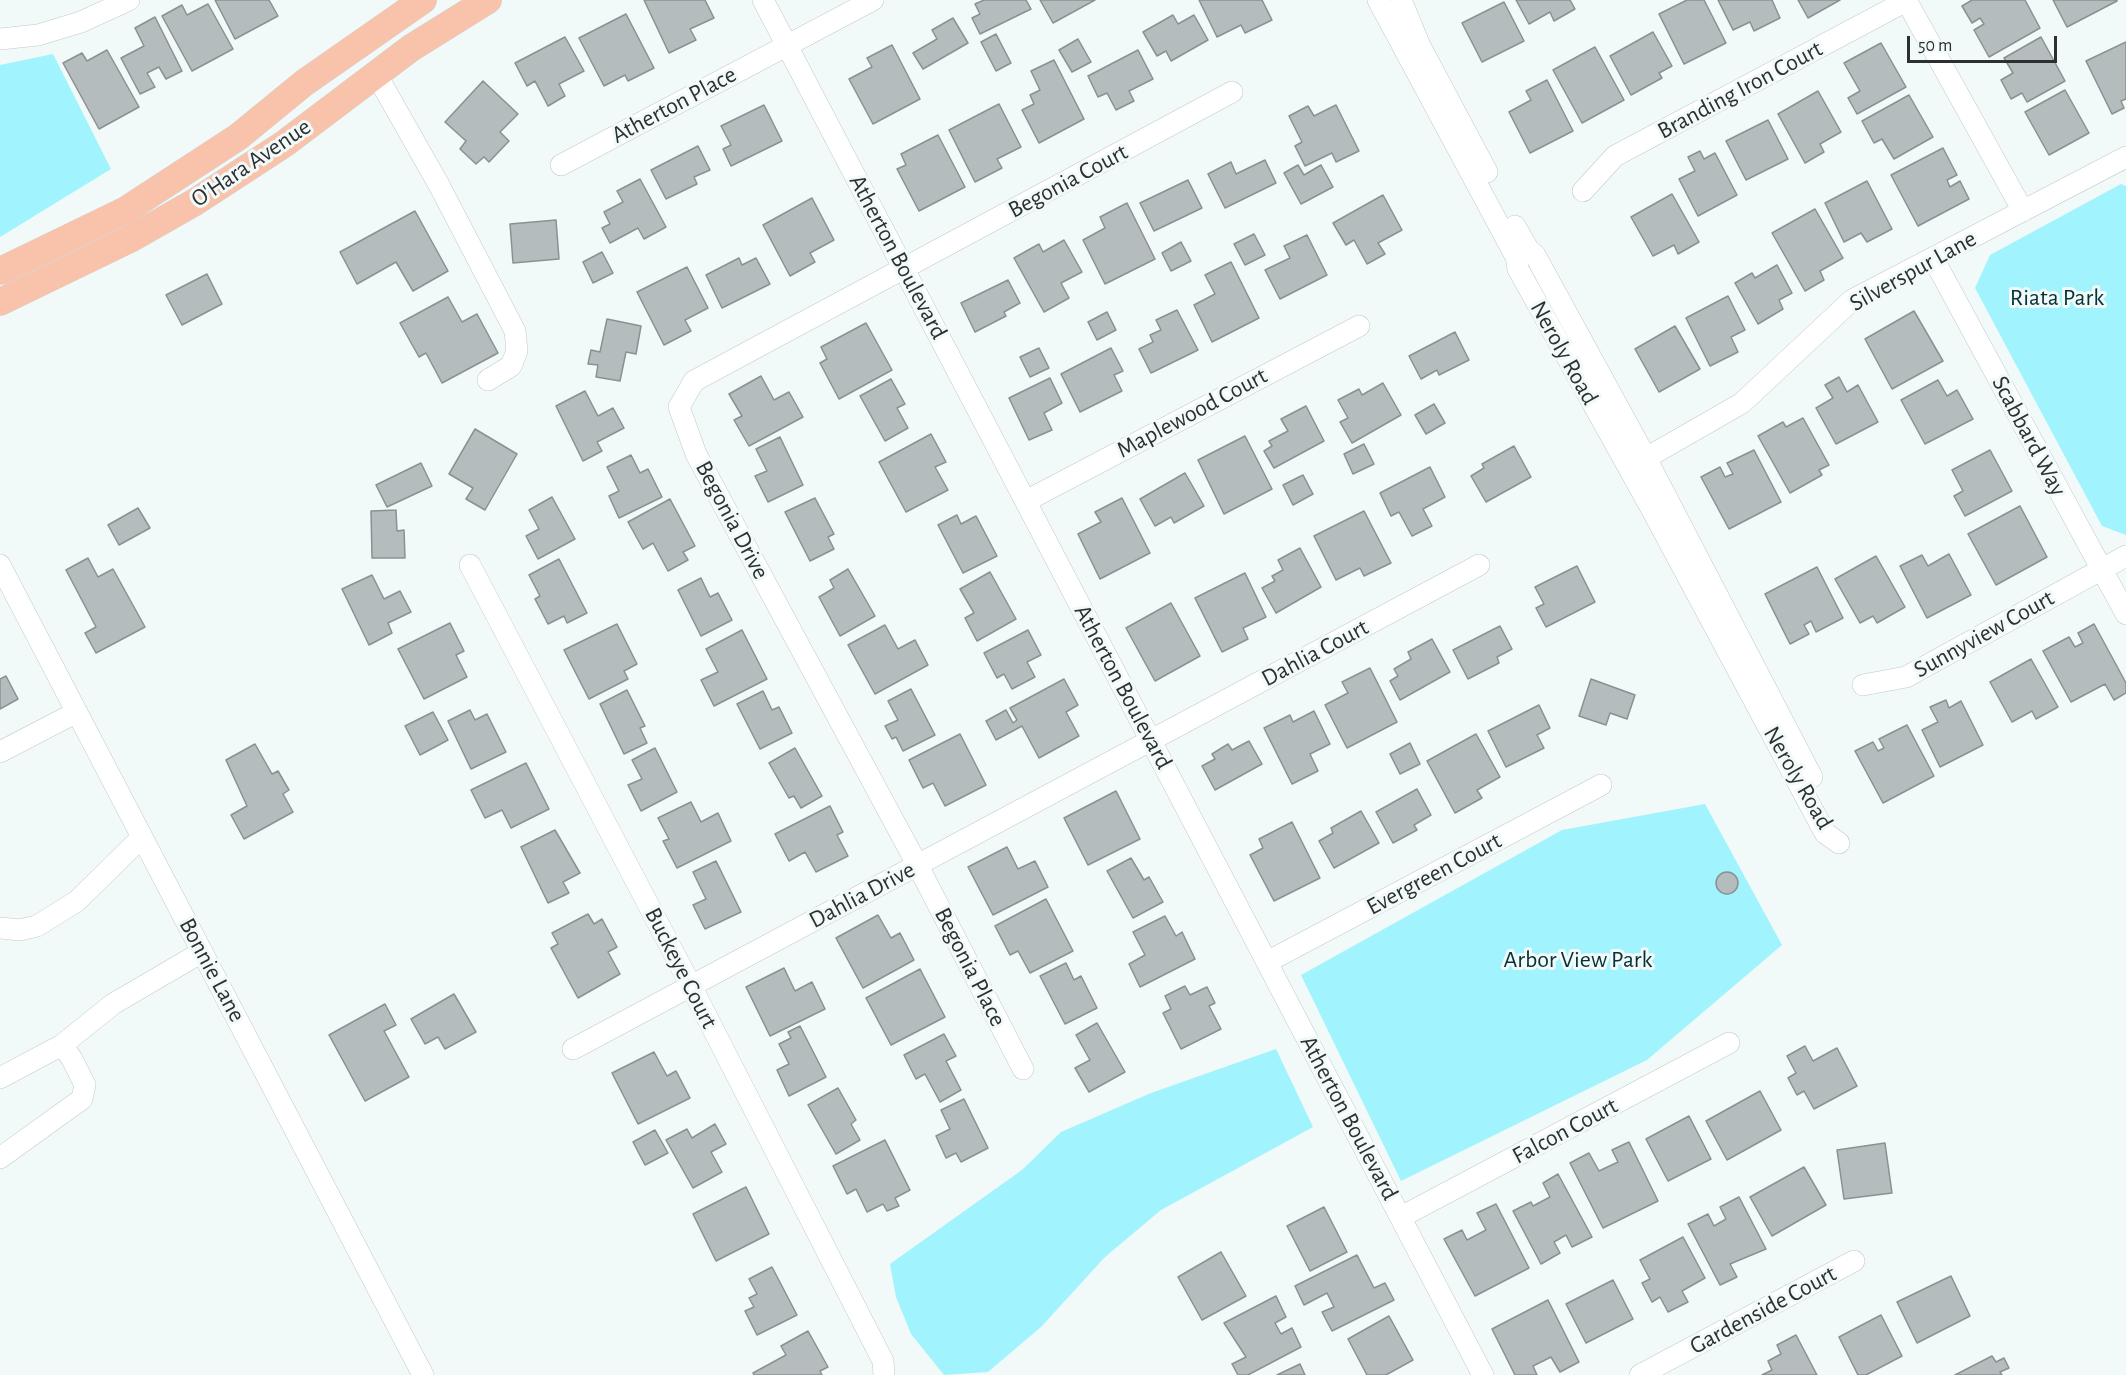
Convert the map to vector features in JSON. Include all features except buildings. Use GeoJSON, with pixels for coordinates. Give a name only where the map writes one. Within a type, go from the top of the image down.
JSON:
{"type":"FeatureCollection","features":[{"type":"Feature","properties":{"kind":"main road","name":"O'Hara Avenue"},"geometry":{"type":"LineString","coordinates":[[0,272],[126,210],[238,137],[304,83],[423,0]]}},
{"type":"Feature","properties":{"kind":"main road","name":"O'Hara Avenue"},"geometry":{"type":"LineString","coordinates":[[0,302],[130,239],[195,202],[284,144],[411,48],[488,0]]}},
{"type":"Feature","properties":{"kind":"street"},"geometry":{"type":"LineString","coordinates":[[0,39],[38,35],[81,22],[129,0]]}},
{"type":"Feature","properties":{"kind":"street","name":"Atherton Boulevard"},"geometry":{"type":"LineString","coordinates":[[763,0],[1483,1375]]}},
{"type":"Feature","properties":{"kind":"street","name":"Atherton Place"},"geometry":{"type":"LineString","coordinates":[[561,165],[873,0]]}},
{"type":"Feature","properties":{"kind":"street","name":"Neroly Road"},"geometry":{"type":"LineString","coordinates":[[1378,0],[1516,257],[1518,269],[1636,463],[1838,827],[1839,843],[1825,833],[1636,463],[1535,255],[1528,249],[1420,46],[1401,0]]}},
{"type":"Feature","properties":{"kind":"street"},"geometry":{"type":"LineString","coordinates":[[1907,0],[2023,211]]}},
{"type":"Feature","properties":{"kind":"street","name":"Branding Iron Court"},"geometry":{"type":"LineString","coordinates":[[1583,191],[1614,156],[1907,0]]}},
{"type":"Feature","properties":{"kind":"street"},"geometry":{"type":"LineString","coordinates":[[376,74],[439,185],[515,332],[516,351],[511,366],[488,380]]}},
{"type":"Feature","properties":{"kind":"street","name":"Begonia Court"},"geometry":{"type":"LineString","coordinates":[[904,269],[1232,92]]}},
{"type":"Feature","properties":{"kind":"street","name":"Silverspur Lane"},"geometry":{"type":"LineString","coordinates":[[1636,463],[1742,403],[1852,300],[2126,158]]}},
{"type":"Feature","properties":{"kind":"street","name":"Scabbard Way"},"geometry":{"type":"LineString","coordinates":[[1933,258],[2126,614]]}},
{"type":"Feature","properties":{"kind":"street","name":"Begonia Drive"},"geometry":{"type":"LineString","coordinates":[[904,269],[694,381],[679,407],[696,454],[918,866]]}},
{"type":"Feature","properties":{"kind":"street","name":"Maplewood Court"},"geometry":{"type":"LineString","coordinates":[[1026,501],[1359,326]]}},
{"type":"Feature","properties":{"kind":"street","name":"Sunnyview Court"},"geometry":{"type":"LineString","coordinates":[[1863,685],[1906,677],[2126,556]]}},
{"type":"Feature","properties":{"kind":"street","name":"Bonnie Lane"},"geometry":{"type":"LineString","coordinates":[[0,565],[423,1375]]}},
{"type":"Feature","properties":{"kind":"street","name":"Buckeye Court"},"geometry":{"type":"LineString","coordinates":[[470,565],[692,986],[884,1361],[884,1375]]}},
{"type":"Feature","properties":{"kind":"street","name":"Dahlia Court"},"geometry":{"type":"LineString","coordinates":[[1152,742],[1479,565]]}},
{"type":"Feature","properties":{"kind":"street"},"geometry":{"type":"LineString","coordinates":[[0,752],[77,712]]}},
{"type":"Feature","properties":{"kind":"street","name":"Dahlia Drive"},"geometry":{"type":"LineString","coordinates":[[573,1049],[1152,742]]}},
{"type":"Feature","properties":{"kind":"street","name":"Evergreen Court"},"geometry":{"type":"LineString","coordinates":[[1267,962],[1600,785]]}},
{"type":"Feature","properties":{"kind":"street"},"geometry":{"type":"LineString","coordinates":[[0,928],[21,930],[38,926],[77,901],[142,837]]}},
{"type":"Feature","properties":{"kind":"street","name":"Begonia Place"},"geometry":{"type":"LineString","coordinates":[[918,866],[1023,1069]]}},
{"type":"Feature","properties":{"kind":"street"},"geometry":{"type":"LineString","coordinates":[[0,1078],[62,1045],[112,1004],[202,952]]}},
{"type":"Feature","properties":{"kind":"street","name":"Falcon Court"},"geometry":{"type":"LineString","coordinates":[[1401,1217],[1729,1043]]}},
{"type":"Feature","properties":{"kind":"street"},"geometry":{"type":"LineString","coordinates":[[0,1158],[82,1099],[85,1085],[62,1045]]}},
{"type":"Feature","properties":{"kind":"street","name":"Gardenside Court"},"geometry":{"type":"LineString","coordinates":[[1640,1375],[1854,1261]]}},
{"type":"Feature","properties":{"kind":"green space"},"geometry":{"type":"Polygon","coordinates":[[[53,54],[111,169],[0,237],[0,65],[53,54]]]}},
{"type":"Feature","properties":{"kind":"green space","name":"Riata Park"},"geometry":{"type":"Polygon","coordinates":[[[2121,184],[2126,186],[2126,535],[2102,526],[1975,288],[1990,255],[2121,184]]]}},
{"type":"Feature","properties":{"kind":"green space","name":"Arbor View Park"},"geometry":{"type":"Polygon","coordinates":[[[1705,804],[1782,945],[1647,1060],[1401,1181],[1301,975],[1562,830],[1705,804]]]}},
{"type":"Feature","properties":{"kind":"green space"},"geometry":{"type":"Polygon","coordinates":[[[1276,1049],[1313,1127],[1161,1210],[1105,1257],[1041,1327],[988,1372],[944,1375],[911,1334],[896,1297],[890,1264],[1022,1170],[1061,1132],[1151,1093],[1276,1049]]]}}]}
